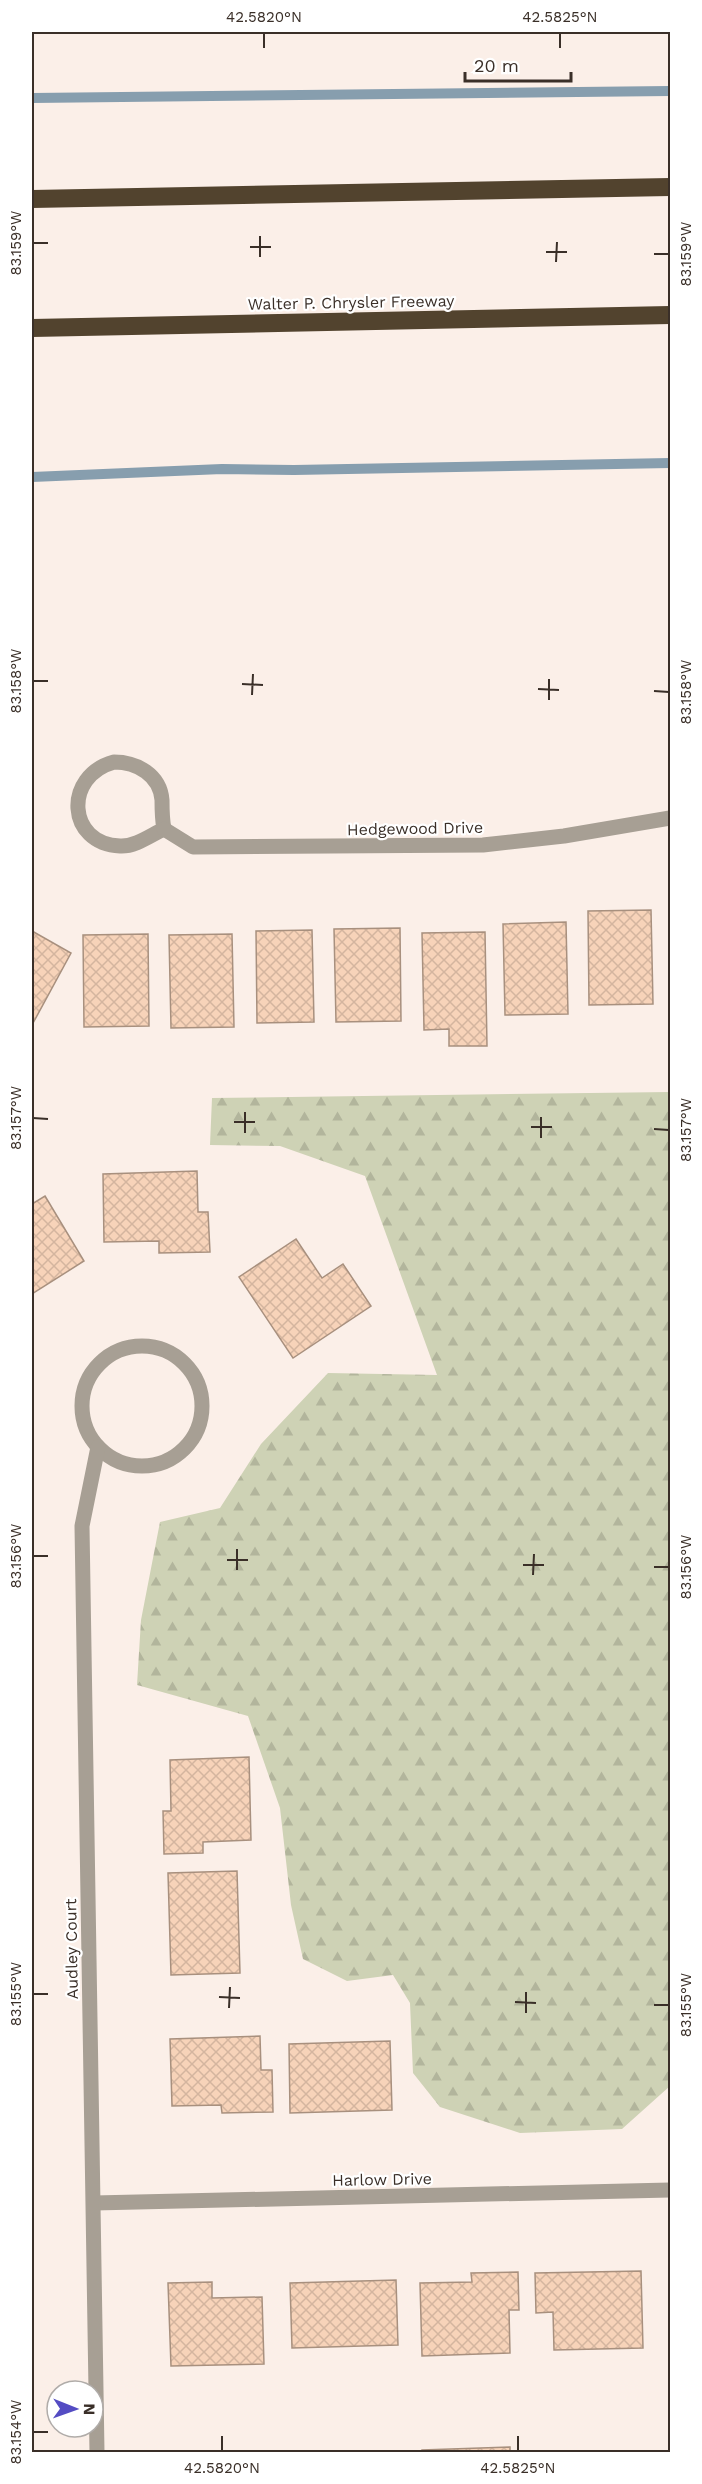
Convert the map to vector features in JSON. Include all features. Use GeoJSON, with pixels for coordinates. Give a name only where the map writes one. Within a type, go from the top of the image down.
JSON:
{"type":"FeatureCollection","features":[{"type":"Feature","properties":{"kind":"highway"},"geometry":{"type":"LineString","coordinates":[[32,199],[670,187]]}},
{"type":"Feature","properties":{"kind":"highway","name":"Walter P. Chrysler Freeway"},"geometry":{"type":"LineString","coordinates":[[32,328],[670,315]]}},
{"type":"Feature","properties":{"kind":"street"},"geometry":{"type":"LineString","coordinates":[[114,762],[136,765],[146,771],[157,785],[162,799],[164,829],[140,842],[122,847],[101,843],[87,832],[79,817],[77,802],[83,783],[102,765],[114,762]]}},
{"type":"Feature","properties":{"kind":"street","name":"Hedgewood Drive"},"geometry":{"type":"LineString","coordinates":[[164,829],[194,847],[483,845],[564,836],[670,818]]}},
{"type":"Feature","properties":{"kind":"street"},"geometry":{"type":"LineString","coordinates":[[137,1345],[156,1346],[175,1354],[189,1367],[200,1385],[203,1405],[195,1434],[190,1443],[175,1457],[155,1465],[135,1466],[115,1460],[98,1448],[87,1431],[82,1413],[83,1393],[90,1375],[102,1360],[118,1350],[137,1345]]}},
{"type":"Feature","properties":{"kind":"street","name":"Audley Court"},"geometry":{"type":"LineString","coordinates":[[97,2452],[81,1526],[98,1448]]}},
{"type":"Feature","properties":{"kind":"street","name":"Harlow Drive"},"geometry":{"type":"LineString","coordinates":[[94,2203],[670,2190]]}},
{"type":"Feature","properties":{"kind":"green space"},"geometry":{"type":"Polygon","coordinates":[[[670,1092],[670,2086],[622,2129],[520,2133],[440,2107],[413,2073],[410,2003],[393,1975],[347,1981],[303,1959],[291,1905],[280,1808],[248,1716],[137,1685],[141,1620],[160,1522],[220,1508],[261,1444],[328,1373],[437,1375],[365,1176],[280,1146],[210,1145],[212,1098],[670,1092]]]}},
{"type":"Feature","properties":{"kind":"building"},"geometry":{"type":"Polygon","coordinates":[[[651,910],[653,1004],[589,1005],[588,911],[651,910]]]}},
{"type":"Feature","properties":{"kind":"building"},"geometry":{"type":"Polygon","coordinates":[[[566,922],[568,1014],[505,1015],[503,924],[566,922]]]}},
{"type":"Feature","properties":{"kind":"building"},"geometry":{"type":"Polygon","coordinates":[[[400,928],[401,1021],[336,1022],[334,929],[400,928]]]}},
{"type":"Feature","properties":{"kind":"building"},"geometry":{"type":"Polygon","coordinates":[[[312,930],[314,1022],[257,1023],[256,931],[312,930]]]}},
{"type":"Feature","properties":{"kind":"building"},"geometry":{"type":"Polygon","coordinates":[[[32,931],[71,953],[32,1025],[32,931]]]}},
{"type":"Feature","properties":{"kind":"building"},"geometry":{"type":"Polygon","coordinates":[[[485,932],[487,1046],[449,1046],[449,1029],[424,1030],[422,933],[485,932]]]}},
{"type":"Feature","properties":{"kind":"building"},"geometry":{"type":"Polygon","coordinates":[[[148,934],[149,1026],[84,1027],[83,935],[148,934]]]}},
{"type":"Feature","properties":{"kind":"building"},"geometry":{"type":"Polygon","coordinates":[[[232,934],[234,1027],[171,1028],[169,935],[232,934]]]}},
{"type":"Feature","properties":{"kind":"building"},"geometry":{"type":"Polygon","coordinates":[[[197,1171],[198,1212],[208,1212],[210,1252],[159,1253],[159,1241],[104,1242],[103,1174],[197,1171]]]}},
{"type":"Feature","properties":{"kind":"building"},"geometry":{"type":"Polygon","coordinates":[[[45,1196],[84,1261],[32,1294],[32,1204],[45,1196]]]}},
{"type":"Feature","properties":{"kind":"building"},"geometry":{"type":"Polygon","coordinates":[[[296,1239],[322,1278],[343,1264],[371,1306],[293,1358],[239,1277],[296,1239]]]}},
{"type":"Feature","properties":{"kind":"building"},"geometry":{"type":"Polygon","coordinates":[[[249,1757],[251,1840],[203,1842],[203,1853],[164,1854],[163,1811],[171,1811],[170,1760],[249,1757]]]}},
{"type":"Feature","properties":{"kind":"building"},"geometry":{"type":"Polygon","coordinates":[[[237,1871],[240,1973],[171,1975],[168,1873],[237,1871]]]}},
{"type":"Feature","properties":{"kind":"building"},"geometry":{"type":"Polygon","coordinates":[[[260,2036],[261,2070],[272,2070],[273,2112],[222,2113],[221,2105],[172,2106],[170,2039],[260,2036]]]}},
{"type":"Feature","properties":{"kind":"building"},"geometry":{"type":"Polygon","coordinates":[[[390,2041],[392,2110],[290,2113],[289,2044],[390,2041]]]}},
{"type":"Feature","properties":{"kind":"building"},"geometry":{"type":"Polygon","coordinates":[[[641,2271],[643,2348],[554,2350],[553,2312],[536,2313],[535,2273],[641,2271]]]}},
{"type":"Feature","properties":{"kind":"building"},"geometry":{"type":"Polygon","coordinates":[[[518,2272],[519,2310],[509,2310],[510,2353],[422,2356],[420,2283],[472,2282],[471,2273],[518,2272]]]}},
{"type":"Feature","properties":{"kind":"building"},"geometry":{"type":"Polygon","coordinates":[[[396,2280],[398,2345],[292,2348],[290,2283],[396,2280]]]}},
{"type":"Feature","properties":{"kind":"building"},"geometry":{"type":"Polygon","coordinates":[[[212,2282],[212,2298],[262,2297],[264,2364],[171,2366],[168,2283],[212,2282]]]}},
{"type":"Feature","properties":{"kind":"building"},"geometry":{"type":"Polygon","coordinates":[[[510,2447],[510,2452],[422,2452],[422,2450],[510,2447]]]}},
{"type":"Feature","properties":{"kind":"waterway"},"geometry":{"type":"LineString","coordinates":[[32,98],[670,91]]}},
{"type":"Feature","properties":{"kind":"waterway"},"geometry":{"type":"LineString","coordinates":[[32,477],[222,469],[294,470],[670,463]]}}]}
